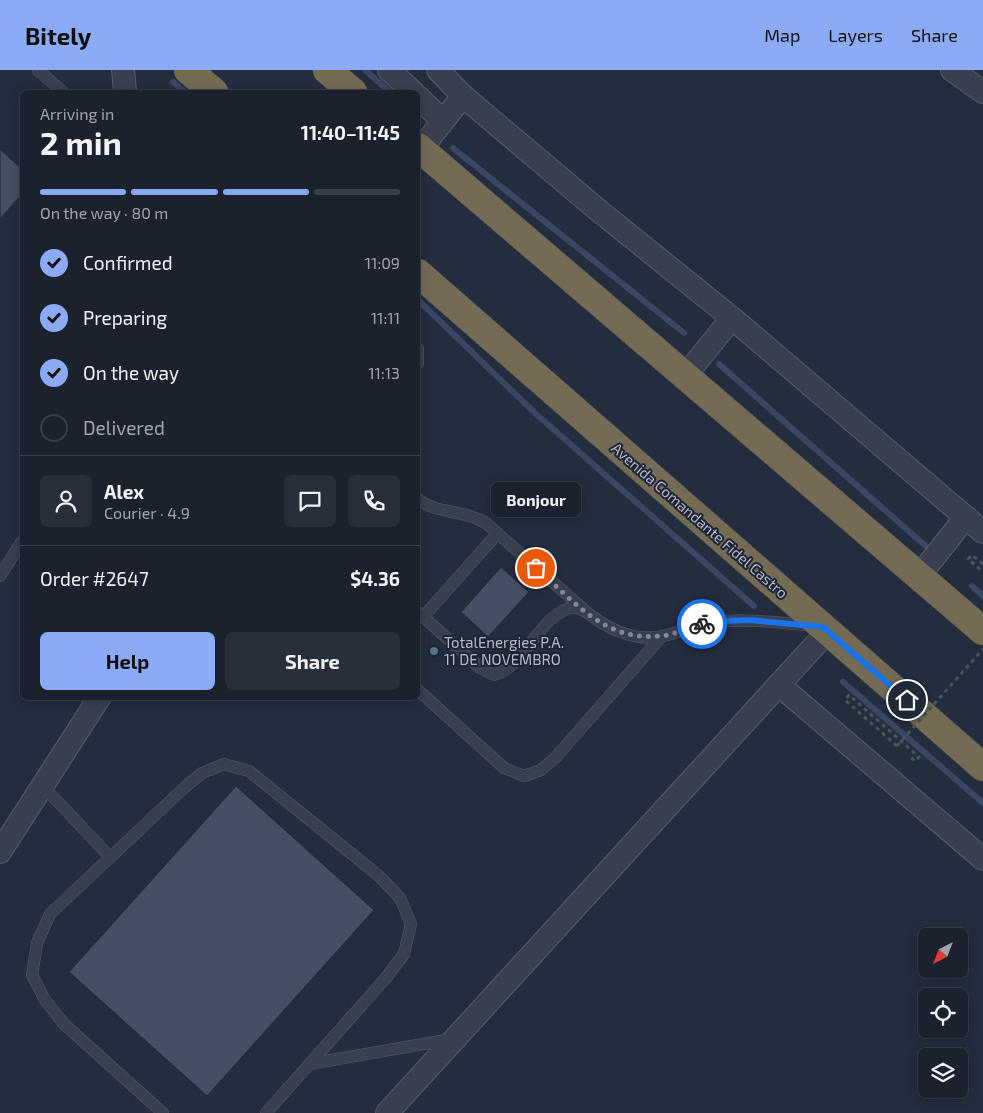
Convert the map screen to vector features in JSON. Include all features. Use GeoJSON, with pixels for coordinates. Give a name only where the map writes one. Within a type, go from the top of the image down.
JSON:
{"type":"FeatureCollection","features":[{"type":"Feature","properties":{"kind":"highway"},"geometry":{"type":"LineString","coordinates":[[188,70],[212,90]]}},
{"type":"Feature","properties":{"kind":"highway"},"geometry":{"type":"LineString","coordinates":[[327,70],[351,90]]}},
{"type":"Feature","properties":{"kind":"highway"},"geometry":{"type":"LineString","coordinates":[[420,150],[983,631]]}},
{"type":"Feature","properties":{"kind":"highway","name":"Avenida Comandante Fidel Castro"},"geometry":{"type":"LineString","coordinates":[[420,275],[983,767]]}},
{"type":"Feature","properties":{"kind":"street"},"geometry":{"type":"LineString","coordinates":[[123,70],[125,90]]}},
{"type":"Feature","properties":{"kind":"street"},"geometry":{"type":"LineString","coordinates":[[389,70],[411,90]]}},
{"type":"Feature","properties":{"kind":"street"},"geometry":{"type":"LineString","coordinates":[[438,70],[463,96],[605,216],[732,318],[983,532]]}},
{"type":"Feature","properties":{"kind":"street"},"geometry":{"type":"LineString","coordinates":[[952,70],[983,92]]}},
{"type":"Feature","properties":{"kind":"street"},"geometry":{"type":"LineString","coordinates":[[420,148],[463,96]]}},
{"type":"Feature","properties":{"kind":"street"},"geometry":{"type":"LineString","coordinates":[[420,99],[443,121]]}},
{"type":"Feature","properties":{"kind":"street"},"geometry":{"type":"LineString","coordinates":[[685,376],[732,318]]}},
{"type":"Feature","properties":{"kind":"street"},"geometry":{"type":"LineString","coordinates":[[919,576],[966,517]]}},
{"type":"Feature","properties":{"kind":"street"},"geometry":{"type":"LineString","coordinates":[[388,1113],[779,685],[826,629]]}},
{"type":"Feature","properties":{"kind":"street"},"geometry":{"type":"LineString","coordinates":[[779,685],[983,859]]}},
{"type":"Feature","properties":{"kind":"street"},"geometry":{"type":"LineString","coordinates":[[0,852],[98,700]]}},
{"type":"Feature","properties":{"kind":"lane"},"geometry":{"type":"LineString","coordinates":[[38,70],[61,90]]}},
{"type":"Feature","properties":{"kind":"lane"},"geometry":{"type":"LineString","coordinates":[[420,501],[441,510],[474,515],[588,614],[604,626],[620,634],[662,636],[690,627],[720,621],[750,620],[826,629]]}},
{"type":"Feature","properties":{"kind":"lane"},"geometry":{"type":"LineString","coordinates":[[498,534],[420,615],[480,668],[494,675],[507,669],[558,612],[575,607],[588,614]]}},
{"type":"Feature","properties":{"kind":"lane"},"geometry":{"type":"LineString","coordinates":[[0,576],[20,544]]}},
{"type":"Feature","properties":{"kind":"lane"},"geometry":{"type":"LineString","coordinates":[[420,692],[504,768],[524,776],[541,770],[555,758],[662,636]]}},
{"type":"Feature","properties":{"kind":"lane"},"geometry":{"type":"LineString","coordinates":[[163,1113],[64,1024],[45,1000],[32,975],[37,943],[50,914],[191,782],[202,773],[224,764],[249,771],[379,876],[400,898],[411,924],[404,954],[385,979],[266,1113]]}},
{"type":"Feature","properties":{"kind":"lane"},"geometry":{"type":"LineString","coordinates":[[43,786],[110,857]]}},
{"type":"Feature","properties":{"kind":"lane"},"geometry":{"type":"LineString","coordinates":[[309,1064],[456,1038]]}},
{"type":"Feature","properties":{"kind":"path"},"geometry":{"type":"LineString","coordinates":[[983,564],[972,555],[968,559],[983,572]]}},
{"type":"Feature","properties":{"kind":"path"},"geometry":{"type":"LineString","coordinates":[[909,756],[915,761],[919,757],[849,696],[845,700],[897,746],[983,649]]}},
{"type":"Feature","properties":{"kind":"building"},"geometry":{"type":"Polygon","coordinates":[[[0,149],[20,167],[20,196],[0,219],[0,149]]]}},
{"type":"Feature","properties":{"kind":"building"},"geometry":{"type":"Polygon","coordinates":[[[501,567],[529,592],[488,637],[461,612],[501,567]]]}},
{"type":"Feature","properties":{"kind":"building"},"geometry":{"type":"Polygon","coordinates":[[[236,786],[374,910],[207,1096],[69,972],[236,786]]]}},
{"type":"Feature","properties":{"kind":"waterway"},"geometry":{"type":"LineString","coordinates":[[365,70],[388,90]]}},
{"type":"Feature","properties":{"kind":"waterway"},"geometry":{"type":"LineString","coordinates":[[173,82],[183,90]]}},
{"type":"Feature","properties":{"kind":"waterway"},"geometry":{"type":"LineString","coordinates":[[453,148],[684,333]]}},
{"type":"Feature","properties":{"kind":"waterway"},"geometry":{"type":"LineString","coordinates":[[420,302],[535,413],[754,606]]}},
{"type":"Feature","properties":{"kind":"waterway"},"geometry":{"type":"LineString","coordinates":[[719,364],[929,549]]}},
{"type":"Feature","properties":{"kind":"waterway"},"geometry":{"type":"LineString","coordinates":[[972,586],[983,596]]}},
{"type":"Feature","properties":{"kind":"waterway"},"geometry":{"type":"LineString","coordinates":[[843,682],[983,803]]}},
{"type":"Feature","properties":{"kind":"way so far"},"geometry":{"type":"LineString","coordinates":[[536,568],[588,614],[604,626],[620,634],[662,636],[702,624]]}},
{"type":"Feature","properties":{"kind":"place","name":"Bonjour"},"geometry":{"type":"Point","coordinates":[536,568]}},
{"type":"Feature","properties":{"kind":"place","name":"TotalEnergies P.A. 11 DE NOVEMBRO"},"geometry":{"type":"Point","coordinates":[434,651]}},
{"type":"Feature","properties":{"kind":"route"},"geometry":{"type":"LineString","coordinates":[[702,624],[750,620],[823,627],[907,700]]}}]}
